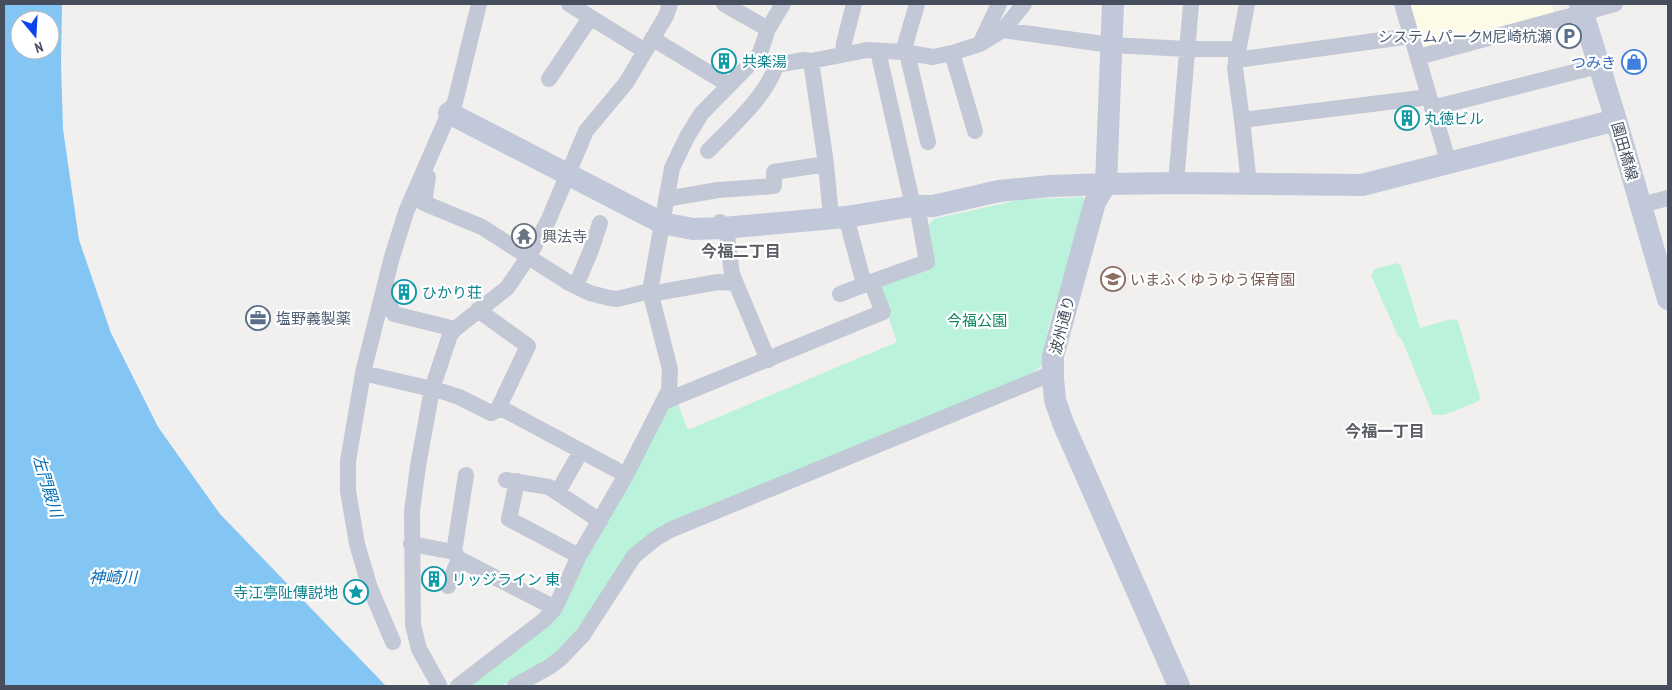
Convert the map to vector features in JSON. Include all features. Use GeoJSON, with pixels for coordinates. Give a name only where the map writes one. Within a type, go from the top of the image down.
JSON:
{"type":"FeatureCollection","features":[{"type":"Feature","properties":{"kind":"street"},"geometry":{"type":"LineString","coordinates":[[393,642],[370,588],[358,544],[348,491],[348,460],[363,374],[406,212],[455,102],[479,4]]}},
{"type":"Feature","properties":{"kind":"street"},"geometry":{"type":"LineString","coordinates":[[569,4],[590,18],[729,85]]}},
{"type":"Feature","properties":{"kind":"street"},"geometry":{"type":"LineString","coordinates":[[439,685],[419,649],[413,625],[412,511],[416,476],[432,389],[450,335],[507,288],[548,221],[586,131],[626,83],[666,16],[670,4]]}},
{"type":"Feature","properties":{"kind":"street"},"geometry":{"type":"LineString","coordinates":[[724,4],[768,30]]}},
{"type":"Feature","properties":{"kind":"street"},"geometry":{"type":"LineString","coordinates":[[843,54],[854,4]]}},
{"type":"Feature","properties":{"kind":"street"},"geometry":{"type":"LineString","coordinates":[[918,4],[905,52],[928,142]]}},
{"type":"Feature","properties":{"kind":"street"},"geometry":{"type":"LineString","coordinates":[[980,44],[999,4]]}},
{"type":"Feature","properties":{"kind":"street"},"geometry":{"type":"LineString","coordinates":[[755,59],[776,65],[804,60],[811,61],[867,50],[905,52],[933,57],[980,44],[1003,30],[1024,4]]}},
{"type":"Feature","properties":{"kind":"street","name":"波州通り"},"geometry":{"type":"LineString","coordinates":[[1113,4],[1106,184],[1095,202],[1053,356],[1055,400],[1179,686]]}},
{"type":"Feature","properties":{"kind":"street"},"geometry":{"type":"LineString","coordinates":[[1176,183],[1191,4]]}},
{"type":"Feature","properties":{"kind":"street"},"geometry":{"type":"LineString","coordinates":[[1247,4],[1235,68],[1249,184]]}},
{"type":"Feature","properties":{"kind":"street"},"geometry":{"type":"LineString","coordinates":[[1418,57],[1581,8],[1615,4]]}},
{"type":"Feature","properties":{"kind":"street"},"geometry":{"type":"LineString","coordinates":[[1408,5],[1411,36],[1449,164]]}},
{"type":"Feature","properties":{"kind":"street"},"geometry":{"type":"LineString","coordinates":[[458,686],[544,620],[555,608],[579,556],[626,475],[669,390],[670,369],[650,292],[672,168],[701,114],[760,53],[776,6]]}},
{"type":"Feature","properties":{"kind":"street","name":"園田橋線"},"geometry":{"type":"LineString","coordinates":[[1581,8],[1668,299]]}},
{"type":"Feature","properties":{"kind":"street"},"geometry":{"type":"LineString","coordinates":[[549,79],[590,18]]}},
{"type":"Feature","properties":{"kind":"street"},"geometry":{"type":"LineString","coordinates":[[1003,30],[1111,45],[1187,49],[1237,55],[1411,36]]}},
{"type":"Feature","properties":{"kind":"street"},"geometry":{"type":"LineString","coordinates":[[840,294],[927,262],[878,51]]}},
{"type":"Feature","properties":{"kind":"street"},"geometry":{"type":"LineString","coordinates":[[952,53],[975,131]]}},
{"type":"Feature","properties":{"kind":"street"},"geometry":{"type":"LineString","coordinates":[[663,402],[883,312],[867,283],[839,217],[826,164],[811,61]]}},
{"type":"Feature","properties":{"kind":"street"},"geometry":{"type":"LineString","coordinates":[[708,151],[756,99],[774,74],[776,65]]}},
{"type":"Feature","properties":{"kind":"street"},"geometry":{"type":"LineString","coordinates":[[1242,120],[1430,102],[1598,66]]}},
{"type":"Feature","properties":{"kind":"street"},"geometry":{"type":"LineString","coordinates":[[449,113],[662,224],[693,229],[722,225],[839,217],[915,206],[933,206],[999,191],[1106,184],[1362,185],[1616,120]]}},
{"type":"Feature","properties":{"kind":"street"},"geometry":{"type":"LineString","coordinates":[[425,204],[428,160]]}},
{"type":"Feature","properties":{"kind":"street"},"geometry":{"type":"LineString","coordinates":[[666,199],[718,190],[774,186],[774,172],[826,164]]}},
{"type":"Feature","properties":{"kind":"street"},"geometry":{"type":"LineString","coordinates":[[1641,205],[1668,198]]}},
{"type":"Feature","properties":{"kind":"street"},"geometry":{"type":"LineString","coordinates":[[406,212],[425,204],[482,227],[576,286],[590,293],[609,298],[617,299],[718,282],[735,283]]}},
{"type":"Feature","properties":{"kind":"street"},"geometry":{"type":"LineString","coordinates":[[576,286],[600,223]]}},
{"type":"Feature","properties":{"kind":"street"},"geometry":{"type":"LineString","coordinates":[[722,225],[727,235],[735,283],[768,360]]}},
{"type":"Feature","properties":{"kind":"street"},"geometry":{"type":"LineString","coordinates":[[385,287],[389,292],[391,311],[394,314],[455,329]]}},
{"type":"Feature","properties":{"kind":"street"},"geometry":{"type":"LineString","coordinates":[[478,310],[528,346],[498,409]]}},
{"type":"Feature","properties":{"kind":"street"},"geometry":{"type":"LineString","coordinates":[[515,686],[549,667],[584,635],[634,556],[639,550],[670,530],[1053,373]]}},
{"type":"Feature","properties":{"kind":"street"},"geometry":{"type":"LineString","coordinates":[[363,374],[432,389],[459,398],[491,413],[501,408],[626,475]]}},
{"type":"Feature","properties":{"kind":"street"},"geometry":{"type":"LineString","coordinates":[[558,492],[581,451]]}},
{"type":"Feature","properties":{"kind":"street"},"geometry":{"type":"LineString","coordinates":[[448,586],[456,556],[466,474]]}},
{"type":"Feature","properties":{"kind":"street"},"geometry":{"type":"LineString","coordinates":[[579,556],[509,519],[511,480],[549,487],[600,521]]}},
{"type":"Feature","properties":{"kind":"street"},"geometry":{"type":"LineString","coordinates":[[411,544],[456,556],[555,608]]}},
{"type":"Feature","properties":{"kind":"shaded area"},"geometry":{"type":"Polygon","coordinates":[[[1407,4],[1552,4],[1554,15],[1428,50],[1421,48],[1407,4]]]}},
{"type":"Feature","properties":{"kind":"green space","name":"今福公園"},"geometry":{"type":"Polygon","coordinates":[[[1083,197],[1085,207],[1048,329],[1043,364],[1033,373],[671,523],[560,650],[538,666],[501,686],[467,686],[534,634],[581,561],[669,404],[677,401],[687,428],[690,429],[897,342],[888,316],[892,314],[881,288],[883,285],[933,265],[925,228],[934,219],[1018,200],[1083,197]]]}},
{"type":"Feature","properties":{"kind":"green space"},"geometry":{"type":"Polygon","coordinates":[[[1397,263],[1401,266],[1420,328],[1451,319],[1458,321],[1480,397],[1479,401],[1444,415],[1433,415],[1402,340],[1398,336],[1371,275],[1375,269],[1397,263]]]}},
{"type":"Feature","properties":{"kind":"water","name":"神崎川"},"geometry":{"type":"Polygon","coordinates":[[[4,4],[62,4],[63,129],[79,240],[111,333],[158,427],[220,514],[386,686],[4,686],[4,4]]]}},
{"type":"Feature","properties":{"kind":"place","name":"システムパークM尼崎杭瀬"},"geometry":{"type":"Point","coordinates":[1569,36]}},
{"type":"Feature","properties":{"kind":"place","name":"共楽湯"},"geometry":{"type":"Point","coordinates":[724,61]}},
{"type":"Feature","properties":{"kind":"place","name":"つみき"},"geometry":{"type":"Point","coordinates":[1634,62]}},
{"type":"Feature","properties":{"kind":"place","name":"丸徳ビル"},"geometry":{"type":"Point","coordinates":[1407,118]}},
{"type":"Feature","properties":{"kind":"place","name":"興法寺"},"geometry":{"type":"Point","coordinates":[524,236]}},
{"type":"Feature","properties":{"kind":"place","name":"いまふくゆうゆう保育園"},"geometry":{"type":"Point","coordinates":[1113,279]}},
{"type":"Feature","properties":{"kind":"place","name":"ひかり荘"},"geometry":{"type":"Point","coordinates":[404,292]}},
{"type":"Feature","properties":{"kind":"place","name":"塩野義製薬"},"geometry":{"type":"Point","coordinates":[258,318]}},
{"type":"Feature","properties":{"kind":"place","name":"リッジライン 東"},"geometry":{"type":"Point","coordinates":[434,579]}},
{"type":"Feature","properties":{"kind":"place","name":"寺江亭阯傳説地"},"geometry":{"type":"Point","coordinates":[356,592]}},
{"type":"Feature","properties":{"kind":"district","name":"今福二丁目"},"geometry":{"type":"Point","coordinates":[741,251]}},
{"type":"Feature","properties":{"kind":"district","name":"今福一丁目"},"geometry":{"type":"Point","coordinates":[1385,431]}},
{"type":"Feature","properties":{"kind":"water label","name":"左門殿川"},"geometry":{"type":"Point","coordinates":[48,486]}}]}
